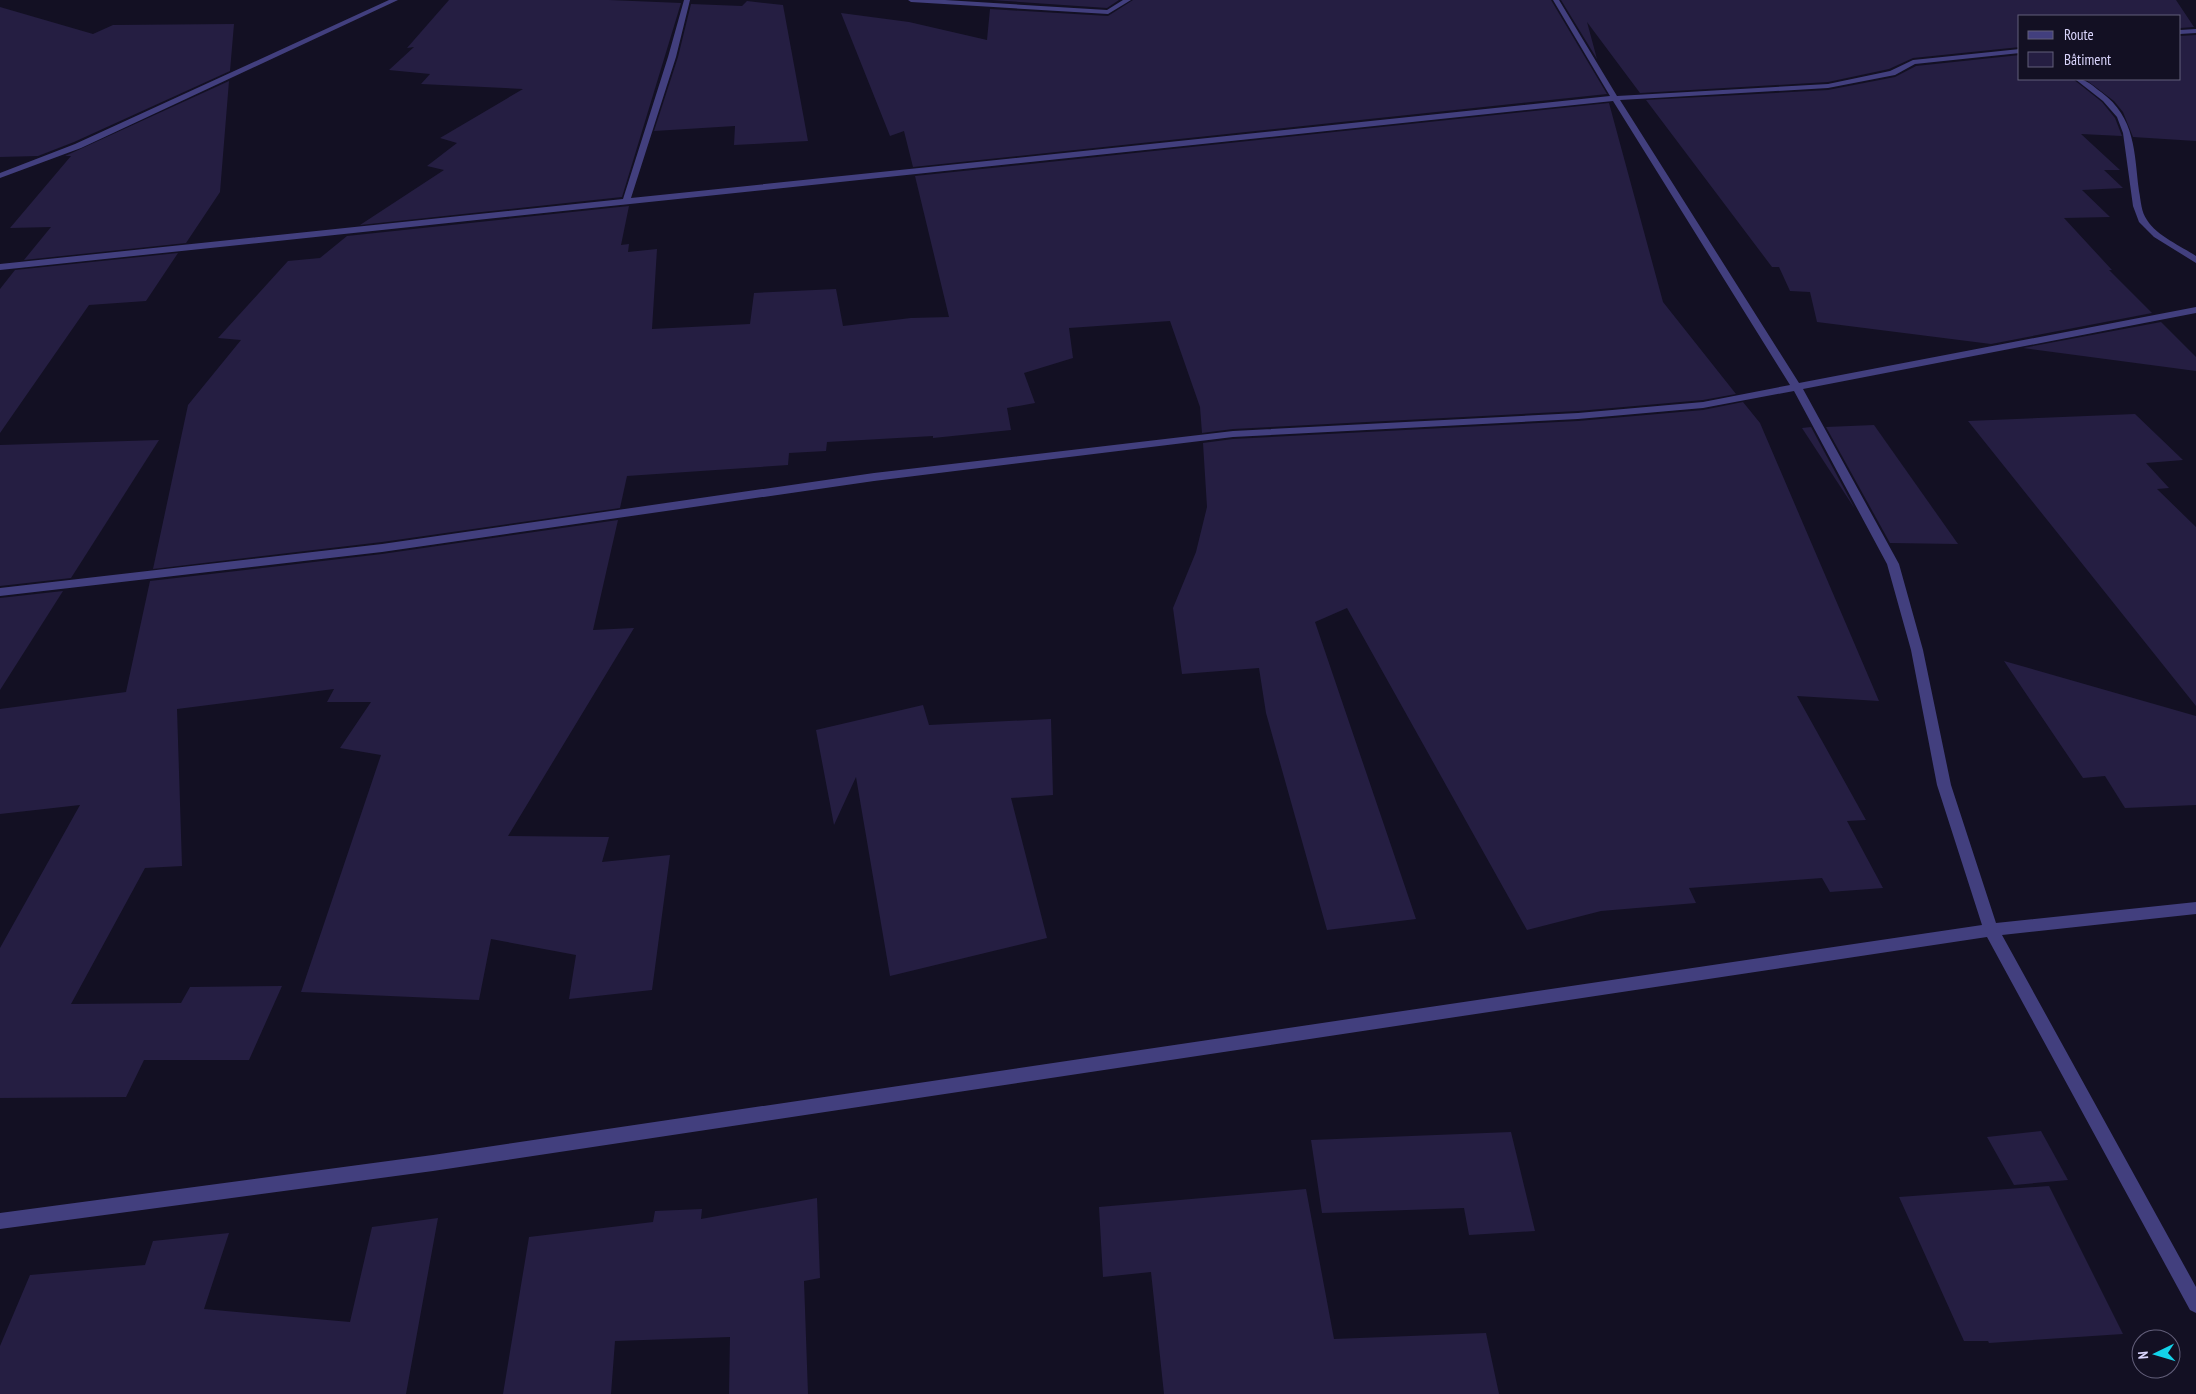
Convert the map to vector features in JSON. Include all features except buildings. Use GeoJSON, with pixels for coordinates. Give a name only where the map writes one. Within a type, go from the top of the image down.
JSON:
{"type":"FeatureCollection","features":[{"type":"Feature","properties":{"kind":"street"},"geometry":{"type":"LineString","coordinates":[[0,176],[78,146],[395,0]]}},
{"type":"Feature","properties":{"kind":"street"},"geometry":{"type":"LineString","coordinates":[[626,202],[672,57],[687,0]]}},
{"type":"Feature","properties":{"kind":"street"},"geometry":{"type":"LineString","coordinates":[[911,0],[1108,12],[1128,0]]}},
{"type":"Feature","properties":{"kind":"street"},"geometry":{"type":"LineString","coordinates":[[1556,0],[1615,98],[1796,386],[1893,564],[1917,650],[1944,785],[1991,930],[2196,1304]]}},
{"type":"Feature","properties":{"kind":"street"},"geometry":{"type":"LineString","coordinates":[[2181,32],[2196,30]]}},
{"type":"Feature","properties":{"kind":"street"},"geometry":{"type":"LineString","coordinates":[[0,267],[1615,98],[1828,86],[1892,74],[1913,62],[2018,51]]}},
{"type":"Feature","properties":{"kind":"street"},"geometry":{"type":"LineString","coordinates":[[2080,80],[2106,99],[2121,116],[2127,133],[2137,206],[2143,222],[2157,235],[2196,260]]}},
{"type":"Feature","properties":{"kind":"street"},"geometry":{"type":"LineString","coordinates":[[0,592],[382,548],[874,477],[1233,434],[1588,415],[1703,405],[2196,310]]}},
{"type":"Feature","properties":{"kind":"street"},"geometry":{"type":"LineString","coordinates":[[0,1221],[433,1163],[1991,930],[2196,908]]}}]}
